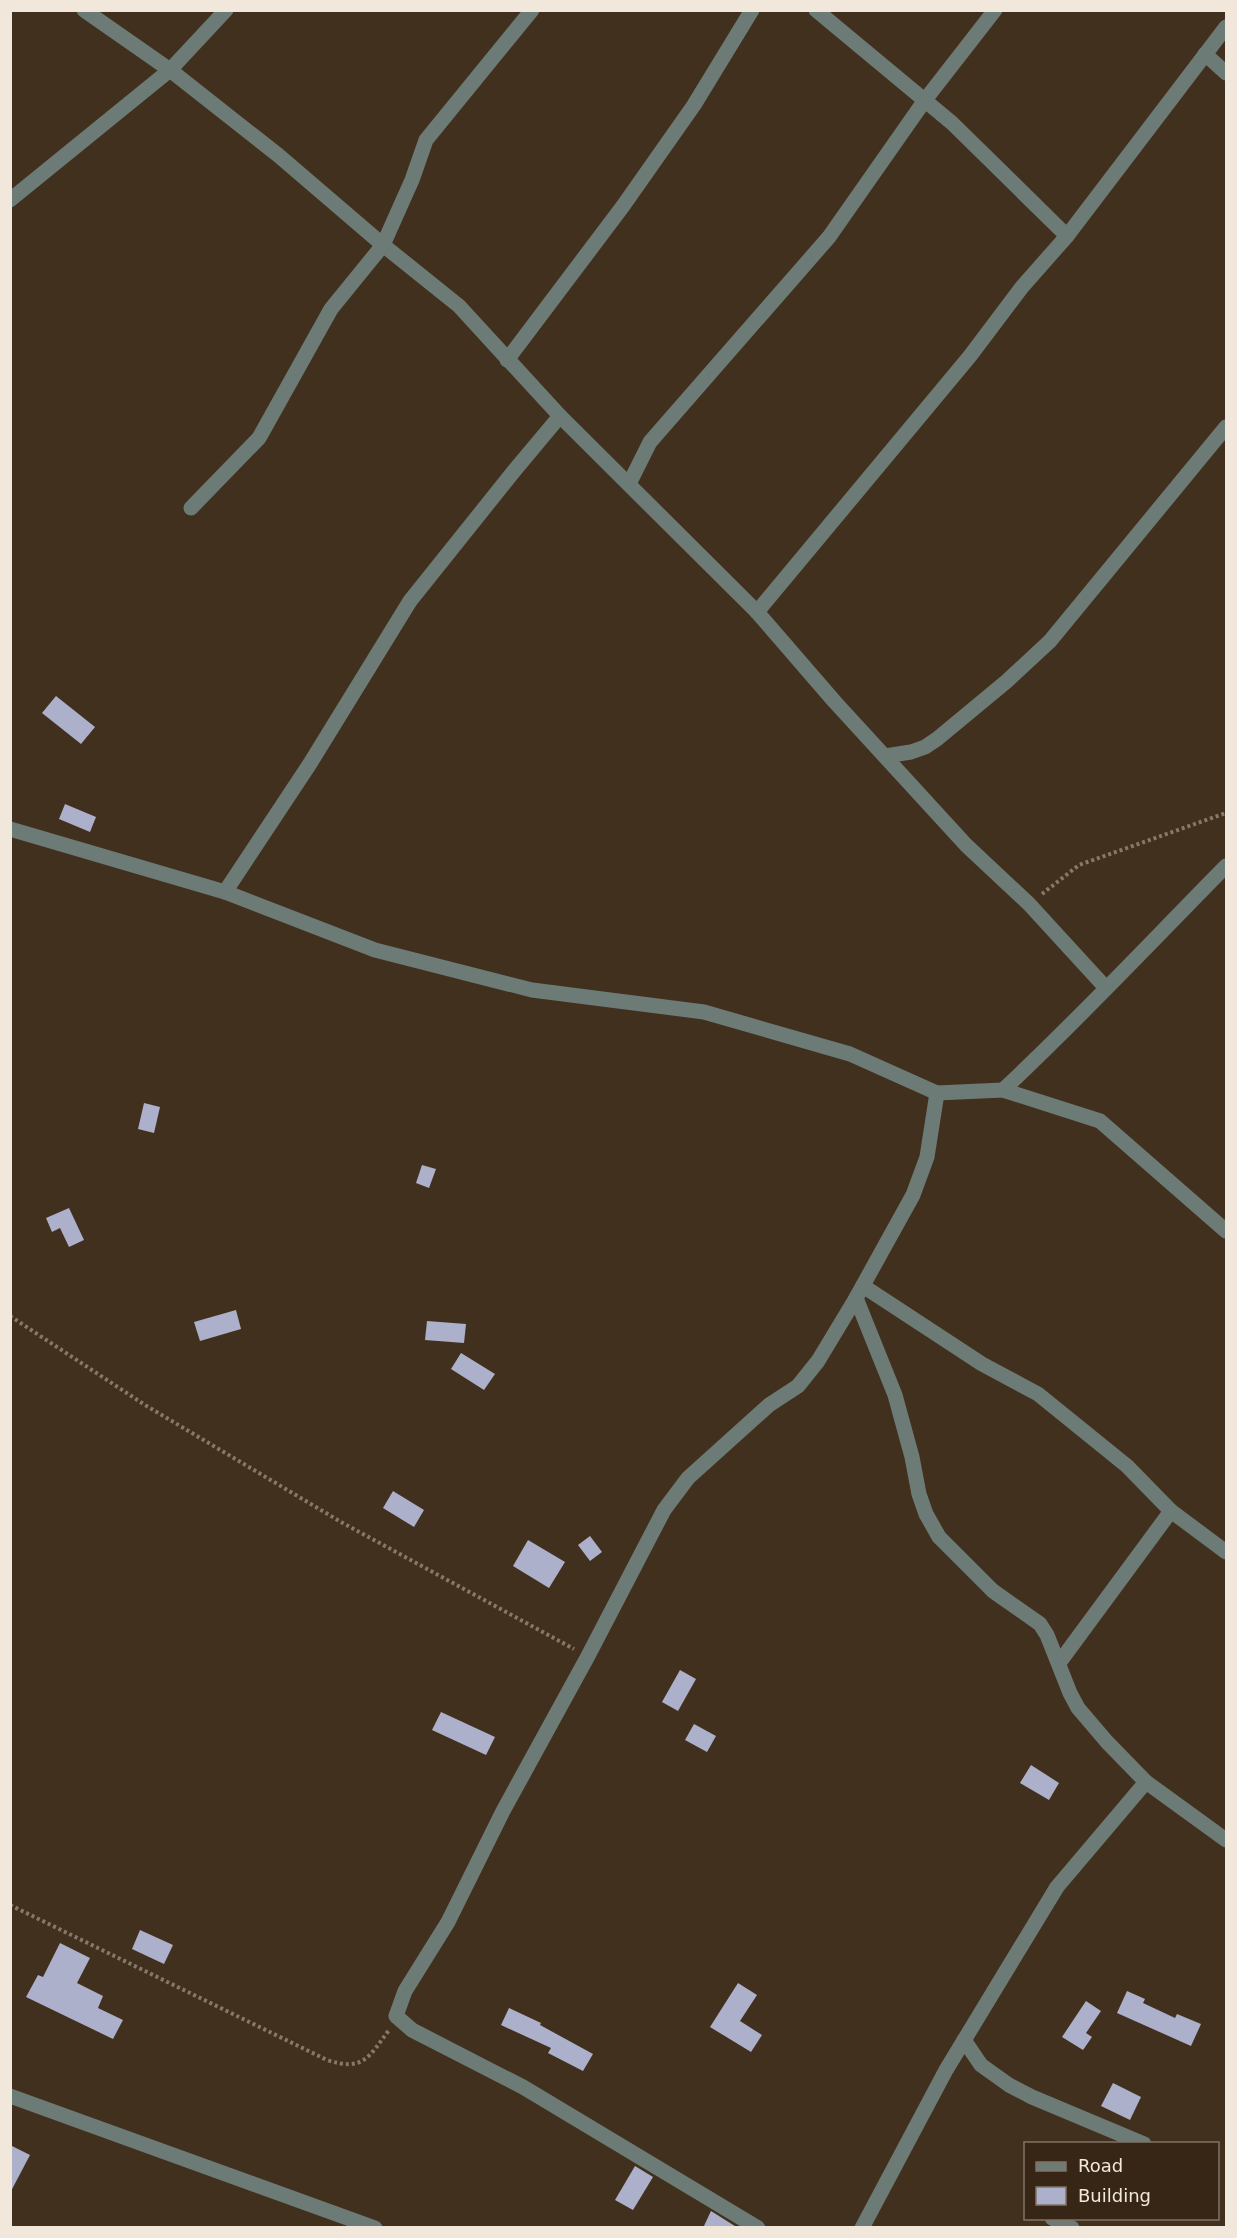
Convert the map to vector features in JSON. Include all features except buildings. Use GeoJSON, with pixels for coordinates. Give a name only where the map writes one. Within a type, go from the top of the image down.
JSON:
{"type":"FeatureCollection","features":[{"type":"Feature","properties":{"kind":"street"},"geometry":{"type":"LineString","coordinates":[[84,10],[170,70],[278,155],[383,245],[459,306],[560,416],[757,612],[966,845],[1029,904],[1106,988]]}},
{"type":"Feature","properties":{"kind":"street"},"geometry":{"type":"LineString","coordinates":[[10,200],[170,70],[226,10]]}},
{"type":"Feature","properties":{"kind":"street"},"geometry":{"type":"LineString","coordinates":[[191,508],[259,438],[331,309],[383,245],[412,180],[426,140],[532,10]]}},
{"type":"Feature","properties":{"kind":"street"},"geometry":{"type":"LineString","coordinates":[[507,360],[623,206],[694,105],[752,10]]}},
{"type":"Feature","properties":{"kind":"street"},"geometry":{"type":"LineString","coordinates":[[816,10],[952,123],[1067,236]]}},
{"type":"Feature","properties":{"kind":"street"},"geometry":{"type":"LineString","coordinates":[[629,484],[650,442],[829,237],[925,100],[994,10]]}},
{"type":"Feature","properties":{"kind":"street"},"geometry":{"type":"LineString","coordinates":[[757,612],[970,356],[1022,287],[1067,236],[1227,27]]}},
{"type":"Feature","properties":{"kind":"street"},"geometry":{"type":"LineString","coordinates":[[1205,54],[1227,73]]}},
{"type":"Feature","properties":{"kind":"street"},"geometry":{"type":"LineString","coordinates":[[225,892],[311,762],[410,602],[560,416]]}},
{"type":"Feature","properties":{"kind":"street"},"geometry":{"type":"LineString","coordinates":[[885,756],[910,752],[937,739],[1007,681],[1050,640],[1227,427]]}},
{"type":"Feature","properties":{"kind":"street"},"geometry":{"type":"LineString","coordinates":[[10,829],[225,892],[375,950],[532,990],[704,1012],[850,1054],[937,1093],[1003,1090],[1100,1121],[1227,1231]]}},
{"type":"Feature","properties":{"kind":"street"},"geometry":{"type":"LineString","coordinates":[[1003,1090],[1067,1031],[1106,988],[1227,866]]}},
{"type":"Feature","properties":{"kind":"street"},"geometry":{"type":"LineString","coordinates":[[758,2228],[523,2088],[412,2030],[396,2016],[405,1991],[448,1922],[503,1811],[588,1656],[664,1510],[688,1478],[769,1405],[798,1386],[818,1361],[859,1292],[913,1195],[927,1156],[937,1093]]}},
{"type":"Feature","properties":{"kind":"street"},"geometry":{"type":"LineString","coordinates":[[859,1292],[1038,1394],[1127,1466],[1172,1511],[1227,1552]]}},
{"type":"Feature","properties":{"kind":"street"},"geometry":{"type":"LineString","coordinates":[[859,1292],[896,1395],[926,1514],[939,1538],[993,1591],[1040,1624],[1078,1708],[1107,1742],[1146,1782],[1227,1840]]}},
{"type":"Feature","properties":{"kind":"street"},"geometry":{"type":"LineString","coordinates":[[1059,1663],[1172,1511]]}},
{"type":"Feature","properties":{"kind":"street"},"geometry":{"type":"LineString","coordinates":[[862,2228],[964,2040],[1058,1887],[1146,1782]]}},
{"type":"Feature","properties":{"kind":"street"},"geometry":{"type":"LineString","coordinates":[[964,2040],[981,2065],[1009,2085],[1139,2142]]}},
{"type":"Feature","properties":{"kind":"street"},"geometry":{"type":"LineString","coordinates":[[10,2096],[375,2228]]}},
{"type":"Feature","properties":{"kind":"street"},"geometry":{"type":"LineString","coordinates":[[1056,2220],[1072,2228]]}},
{"type":"Feature","properties":{"kind":"path"},"geometry":{"type":"LineString","coordinates":[[1029,904],[1079,865],[1227,813]]}},
{"type":"Feature","properties":{"kind":"path"},"geometry":{"type":"LineString","coordinates":[[10,1316],[145,1405],[341,1522],[588,1656]]}},
{"type":"Feature","properties":{"kind":"path"},"geometry":{"type":"LineString","coordinates":[[10,1905],[343,2065],[355,2064],[369,2056],[396,2016]]}}]}
